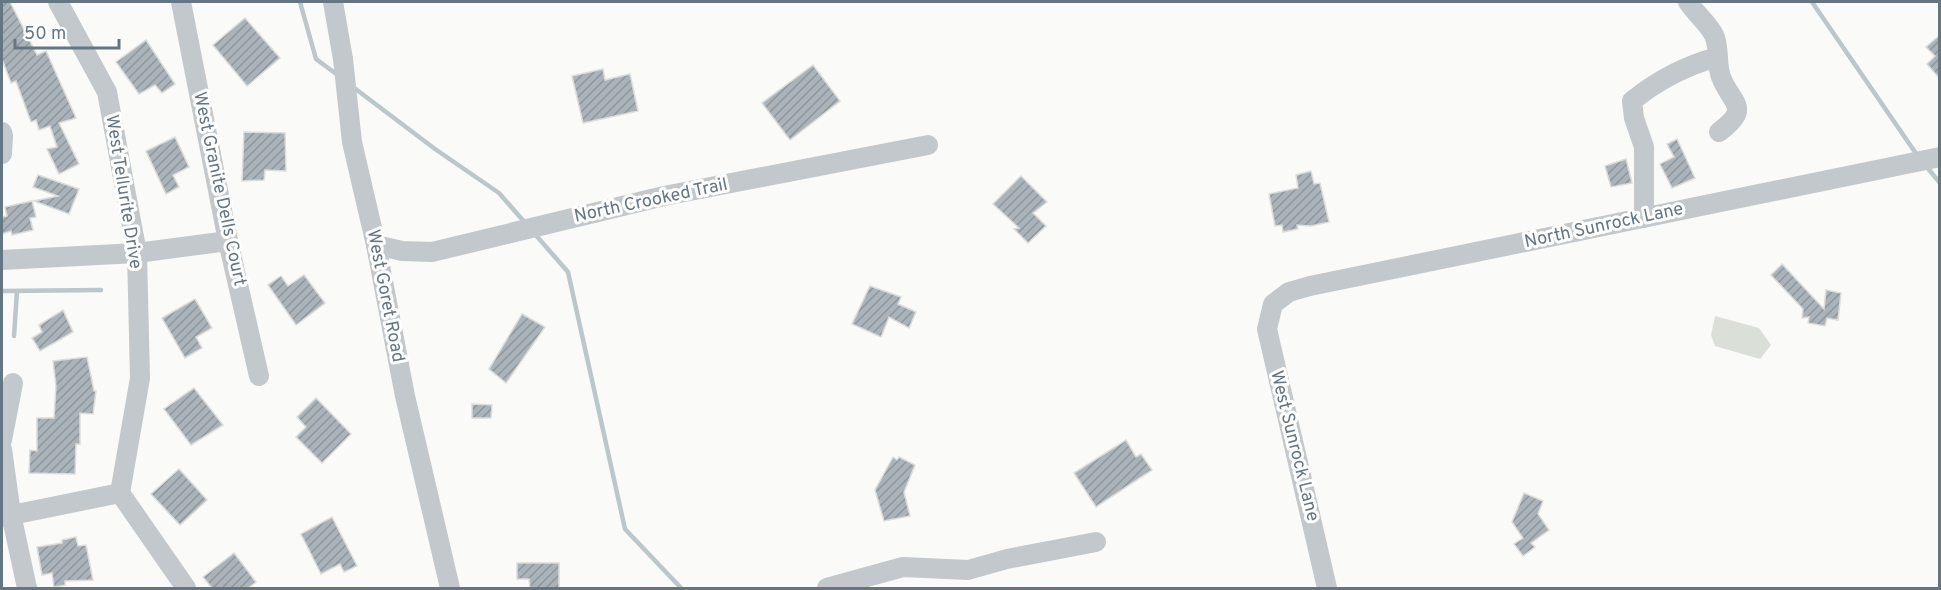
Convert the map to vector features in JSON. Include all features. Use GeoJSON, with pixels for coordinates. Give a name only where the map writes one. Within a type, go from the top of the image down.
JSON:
{"type":"FeatureCollection","features":[{"type":"Feature","properties":{"kind":"street","name":"West Tellurite Drive"},"geometry":{"type":"LineString","coordinates":[[58,2],[107,92],[137,253],[140,378],[120,494]]}},
{"type":"Feature","properties":{"kind":"street","name":"West Granite Dells Court"},"geometry":{"type":"LineString","coordinates":[[181,2],[228,241],[259,376]]}},
{"type":"Feature","properties":{"kind":"street","name":"West Goret Road"},"geometry":{"type":"LineString","coordinates":[[333,2],[343,58],[352,142],[376,245],[405,396],[450,588]]}},
{"type":"Feature","properties":{"kind":"street"},"geometry":{"type":"LineString","coordinates":[[1688,2],[1714,34],[1720,76],[1736,102],[1737,114],[1732,122],[1719,132]]}},
{"type":"Feature","properties":{"kind":"street"},"geometry":{"type":"LineString","coordinates":[[1644,218],[1644,147],[1634,118],[1632,101],[1644,91],[1692,64],[1718,57]]}},
{"type":"Feature","properties":{"kind":"street","name":"North Crooked Trail"},"geometry":{"type":"LineString","coordinates":[[376,245],[402,251],[432,252],[664,196],[928,145]]}},
{"type":"Feature","properties":{"kind":"street","name":"North Sunrock Lane"},"geometry":{"type":"LineString","coordinates":[[1273,304],[1288,292],[1310,286],[1940,157]]}},
{"type":"Feature","properties":{"kind":"street"},"geometry":{"type":"LineString","coordinates":[[2,260],[137,253],[228,241]]}},
{"type":"Feature","properties":{"kind":"street","name":"West Sunrock Lane"},"geometry":{"type":"LineString","coordinates":[[1273,304],[1267,329],[1328,588]]}},
{"type":"Feature","properties":{"kind":"street"},"geometry":{"type":"LineString","coordinates":[[2,440],[13,383]]}},
{"type":"Feature","properties":{"kind":"street"},"geometry":{"type":"LineString","coordinates":[[2,449],[7,516],[27,588]]}},
{"type":"Feature","properties":{"kind":"street"},"geometry":{"type":"LineString","coordinates":[[7,516],[120,494],[186,588]]}},
{"type":"Feature","properties":{"kind":"street"},"geometry":{"type":"LineString","coordinates":[[827,588],[903,567],[968,570],[1007,559],[1096,542]]}},
{"type":"Feature","properties":{"kind":"shaded area"},"geometry":{"type":"Polygon","coordinates":[[[1715,316],[1759,328],[1771,345],[1760,359],[1715,346],[1711,335],[1715,316]]]}},
{"type":"Feature","properties":{"kind":"building"},"geometry":{"type":"Polygon","coordinates":[[[2,2],[10,2],[37,55],[46,51],[76,118],[59,123],[79,164],[59,174],[47,149],[57,147],[50,126],[39,130],[36,120],[31,122],[16,81],[11,83],[2,59],[2,2]]]}},
{"type":"Feature","properties":{"kind":"building"},"geometry":{"type":"Polygon","coordinates":[[[245,18],[280,58],[247,86],[213,45],[245,18]]]}},
{"type":"Feature","properties":{"kind":"building"},"geometry":{"type":"Polygon","coordinates":[[[1940,35],[1940,79],[1927,64],[1935,56],[1926,47],[1940,35]]]}},
{"type":"Feature","properties":{"kind":"building"},"geometry":{"type":"Polygon","coordinates":[[[146,40],[175,84],[162,93],[155,85],[139,94],[116,62],[146,40]]]}},
{"type":"Feature","properties":{"kind":"building"},"geometry":{"type":"Polygon","coordinates":[[[813,65],[840,101],[790,140],[762,103],[813,65]]]}},
{"type":"Feature","properties":{"kind":"building"},"geometry":{"type":"Polygon","coordinates":[[[603,69],[605,80],[630,74],[638,111],[583,123],[572,76],[603,69]]]}},
{"type":"Feature","properties":{"kind":"building"},"geometry":{"type":"Polygon","coordinates":[[[244,132],[285,133],[286,171],[265,170],[264,180],[242,181],[244,132]]]}},
{"type":"Feature","properties":{"kind":"building"},"geometry":{"type":"Polygon","coordinates":[[[175,137],[189,167],[173,175],[179,187],[166,194],[146,151],[175,137]]]}},
{"type":"Feature","properties":{"kind":"building"},"geometry":{"type":"Polygon","coordinates":[[[1677,139],[1695,178],[1672,188],[1660,164],[1674,157],[1667,144],[1677,139]]]}},
{"type":"Feature","properties":{"kind":"building"},"geometry":{"type":"Polygon","coordinates":[[[1626,159],[1632,183],[1611,187],[1605,166],[1626,159]]]}},
{"type":"Feature","properties":{"kind":"building"},"geometry":{"type":"Polygon","coordinates":[[[1311,171],[1314,184],[1320,183],[1329,222],[1311,226],[1297,225],[1298,229],[1283,232],[1282,225],[1275,226],[1269,194],[1298,188],[1296,175],[1311,171]]]}},
{"type":"Feature","properties":{"kind":"building"},"geometry":{"type":"Polygon","coordinates":[[[38,175],[79,189],[69,214],[34,201],[58,196],[33,187],[38,175]]]}},
{"type":"Feature","properties":{"kind":"building"},"geometry":{"type":"Polygon","coordinates":[[[1021,176],[1047,202],[1033,213],[1046,226],[1028,243],[1014,229],[1019,228],[993,204],[1021,176]]]}},
{"type":"Feature","properties":{"kind":"building"},"geometry":{"type":"Polygon","coordinates":[[[32,201],[36,217],[30,218],[33,230],[12,235],[11,231],[2,234],[2,217],[7,216],[5,207],[32,201]]]}},
{"type":"Feature","properties":{"kind":"building"},"geometry":{"type":"Polygon","coordinates":[[[1782,264],[1824,309],[1826,290],[1841,293],[1838,320],[1827,318],[1825,326],[1808,323],[1809,317],[1802,318],[1803,309],[1771,275],[1782,264]]]}},
{"type":"Feature","properties":{"kind":"building"},"geometry":{"type":"Polygon","coordinates":[[[304,275],[325,303],[296,325],[268,285],[281,276],[288,286],[304,275]]]}},
{"type":"Feature","properties":{"kind":"building"},"geometry":{"type":"Polygon","coordinates":[[[870,286],[901,297],[898,304],[916,312],[909,328],[889,317],[881,337],[852,324],[870,286]]]}},
{"type":"Feature","properties":{"kind":"building"},"geometry":{"type":"Polygon","coordinates":[[[195,299],[212,328],[196,337],[202,348],[185,358],[162,318],[195,299]]]}},
{"type":"Feature","properties":{"kind":"building"},"geometry":{"type":"Polygon","coordinates":[[[63,310],[73,332],[40,351],[32,338],[42,332],[39,325],[63,310]]]}},
{"type":"Feature","properties":{"kind":"building"},"geometry":{"type":"Polygon","coordinates":[[[522,314],[545,327],[506,383],[489,369],[522,314]]]}},
{"type":"Feature","properties":{"kind":"building"},"geometry":{"type":"Polygon","coordinates":[[[87,357],[94,391],[96,391],[93,414],[80,413],[80,444],[76,444],[75,474],[29,473],[30,450],[37,451],[37,418],[54,418],[56,386],[53,361],[87,357]]]}},
{"type":"Feature","properties":{"kind":"building"},"geometry":{"type":"Polygon","coordinates":[[[194,388],[223,425],[191,445],[164,409],[194,388]]]}},
{"type":"Feature","properties":{"kind":"building"},"geometry":{"type":"Polygon","coordinates":[[[316,398],[351,434],[322,463],[296,437],[306,427],[297,417],[316,398]]]}},
{"type":"Feature","properties":{"kind":"building"},"geometry":{"type":"Polygon","coordinates":[[[472,404],[492,405],[491,418],[472,418],[472,404]]]}},
{"type":"Feature","properties":{"kind":"building"},"geometry":{"type":"Polygon","coordinates":[[[1126,440],[1136,457],[1141,454],[1152,470],[1096,507],[1074,473],[1126,440]]]}},
{"type":"Feature","properties":{"kind":"building"},"geometry":{"type":"Polygon","coordinates":[[[893,457],[897,460],[899,457],[915,465],[904,492],[910,516],[884,521],[875,490],[893,457]]]}},
{"type":"Feature","properties":{"kind":"building"},"geometry":{"type":"Polygon","coordinates":[[[179,469],[207,500],[180,525],[151,494],[179,469]]]}},
{"type":"Feature","properties":{"kind":"building"},"geometry":{"type":"Polygon","coordinates":[[[1524,493],[1543,501],[1538,514],[1549,530],[1531,543],[1535,547],[1523,556],[1514,544],[1523,538],[1512,522],[1524,493]]]}},
{"type":"Feature","properties":{"kind":"building"},"geometry":{"type":"Polygon","coordinates":[[[332,517],[357,566],[344,572],[340,564],[321,574],[301,534],[332,517]]]}},
{"type":"Feature","properties":{"kind":"building"},"geometry":{"type":"Polygon","coordinates":[[[76,537],[78,546],[86,545],[93,580],[65,581],[65,585],[54,587],[52,573],[42,575],[37,547],[62,543],[62,540],[76,537]]]}},
{"type":"Feature","properties":{"kind":"building"},"geometry":{"type":"Polygon","coordinates":[[[234,553],[256,582],[248,588],[212,588],[203,577],[234,553]]]}},
{"type":"Feature","properties":{"kind":"building"},"geometry":{"type":"Polygon","coordinates":[[[517,563],[559,563],[559,588],[530,588],[529,579],[517,579],[517,563]]]}},
{"type":"Feature","properties":{"kind":"waterway"},"geometry":{"type":"LineString","coordinates":[[300,2],[316,59],[339,76]]}},
{"type":"Feature","properties":{"kind":"waterway"},"geometry":{"type":"LineString","coordinates":[[1812,2],[1917,155]]}},
{"type":"Feature","properties":{"kind":"waterway"},"geometry":{"type":"LineString","coordinates":[[353,87],[435,149],[499,193],[527,225]]}},
{"type":"Feature","properties":{"kind":"waterway"},"geometry":{"type":"LineString","coordinates":[[1926,166],[1940,183]]}},
{"type":"Feature","properties":{"kind":"waterway"},"geometry":{"type":"LineString","coordinates":[[534,233],[568,272],[625,529],[681,588]]}},
{"type":"Feature","properties":{"kind":"waterway"},"geometry":{"type":"LineString","coordinates":[[2,291],[101,290]]}},
{"type":"Feature","properties":{"kind":"waterway"},"geometry":{"type":"LineString","coordinates":[[14,336],[17,291]]}}]}
